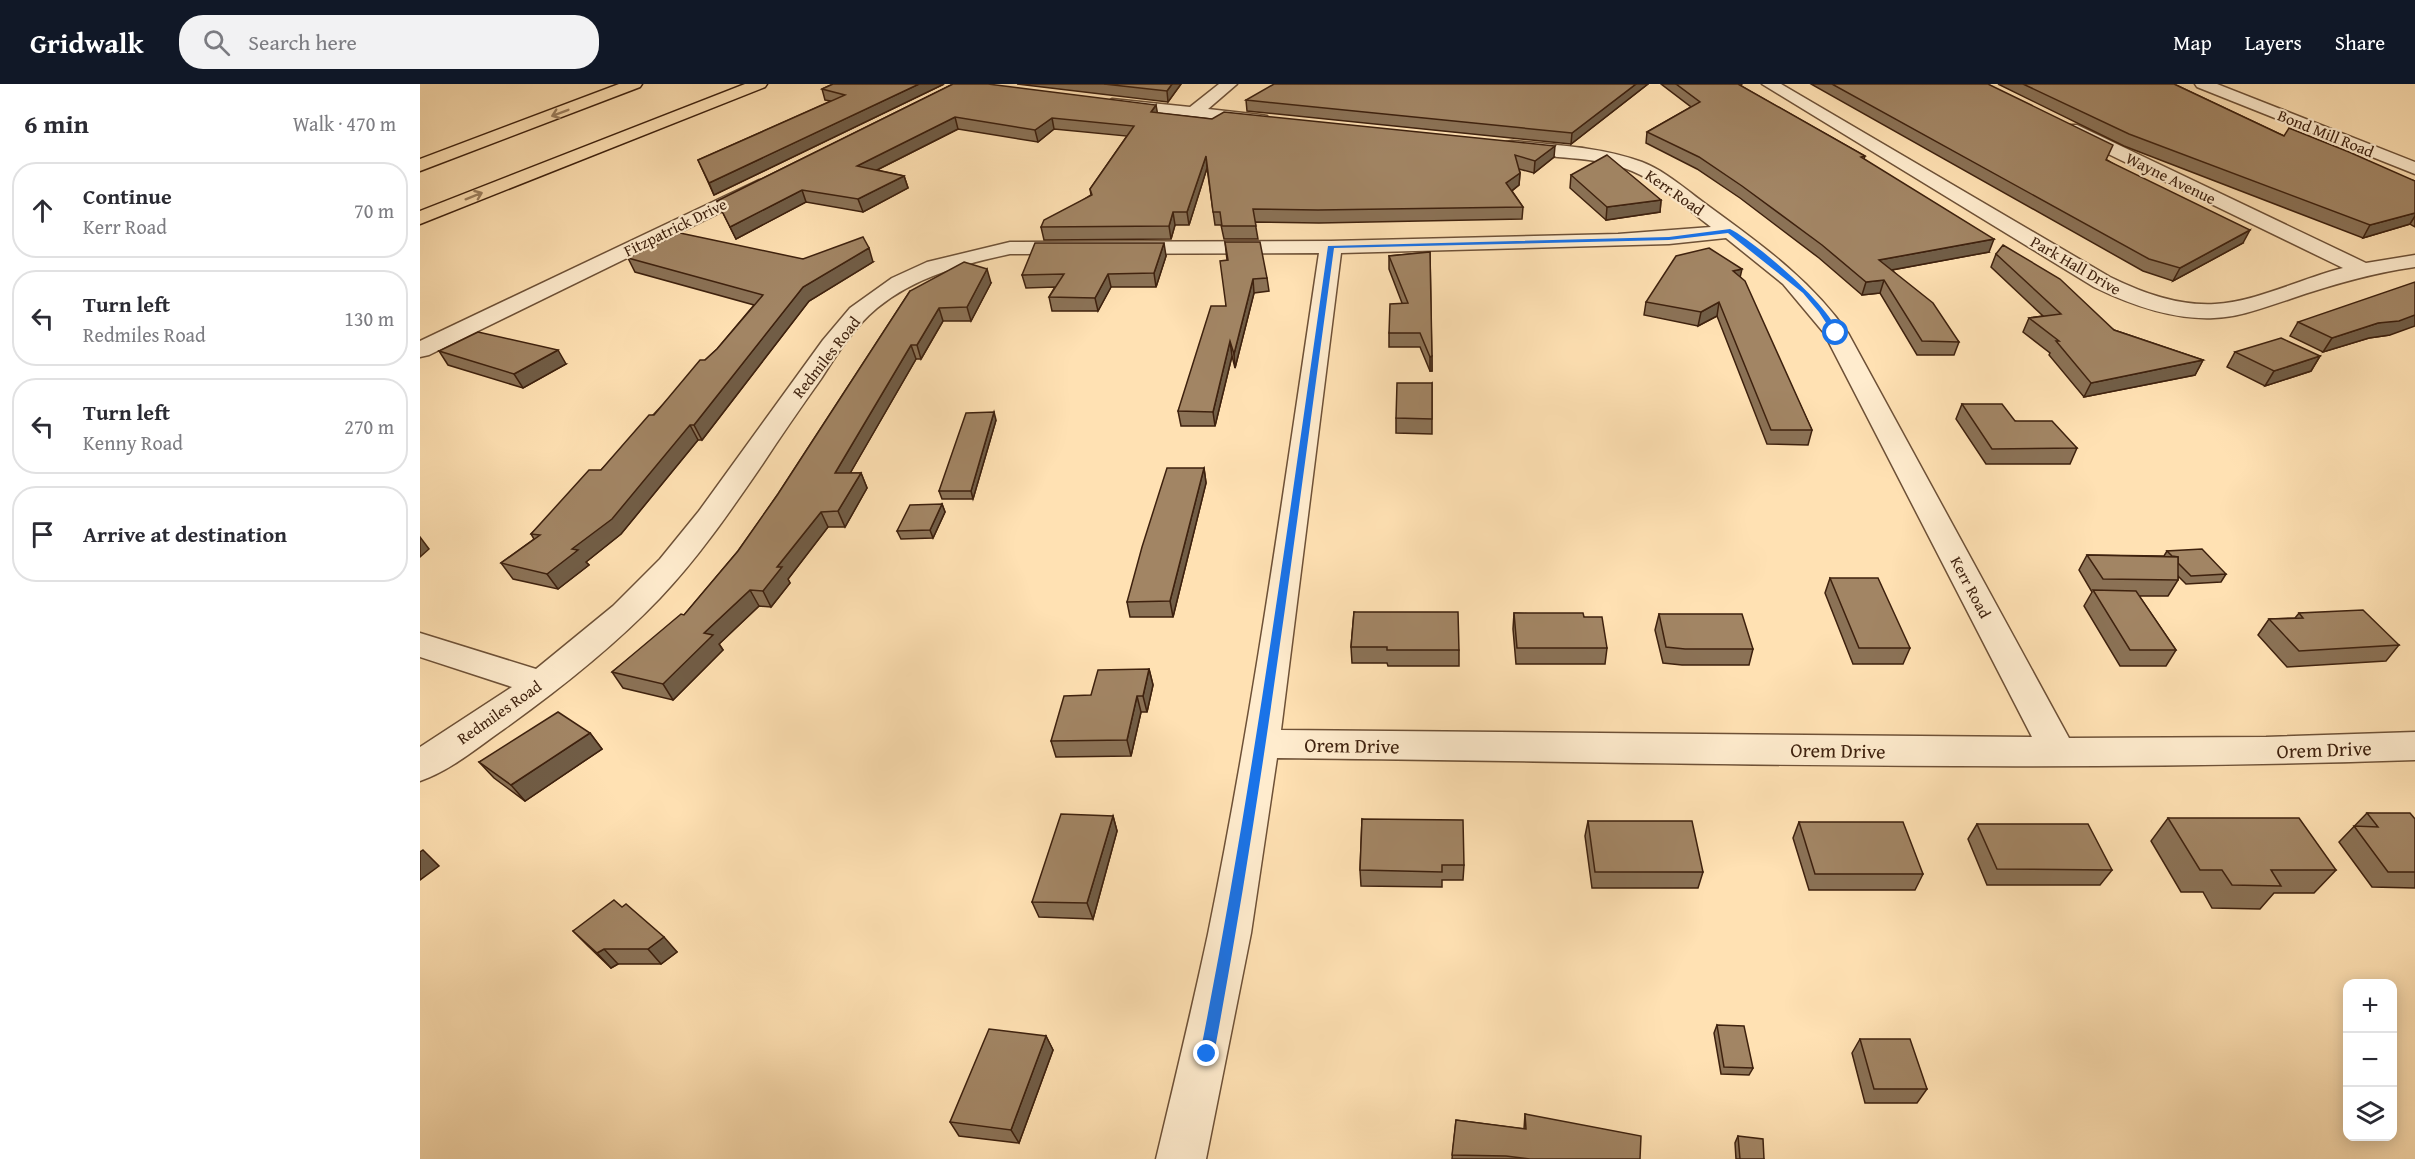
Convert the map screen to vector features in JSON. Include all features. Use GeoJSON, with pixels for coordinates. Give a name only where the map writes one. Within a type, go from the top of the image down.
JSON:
{"type":"FeatureCollection","features":[{"type":"Feature","properties":{"kind":"highway"},"geometry":{"type":"LineString","coordinates":[[420,165],[634,84]]}},
{"type":"Feature","properties":{"kind":"highway"},"geometry":{"type":"LineString","coordinates":[[593,148],[743,84]]}},
{"type":"Feature","properties":{"kind":"highway"},"geometry":{"type":"LineString","coordinates":[[420,218],[759,84]]}},
{"type":"Feature","properties":{"kind":"street"},"geometry":{"type":"LineString","coordinates":[[1193,113],[1229,84]]}},
{"type":"Feature","properties":{"kind":"street","name":"Park Hall Drive"},"geometry":{"type":"LineString","coordinates":[[1770,84],[2093,276],[2140,299],[2196,310],[2227,309],[2362,269],[2415,261]]}},
{"type":"Feature","properties":{"kind":"street","name":"Bond Mill Road"},"geometry":{"type":"LineString","coordinates":[[2203,84],[2415,168]]}},
{"type":"Feature","properties":{"kind":"street"},"geometry":{"type":"LineString","coordinates":[[1089,100],[1284,122]]}},
{"type":"Feature","properties":{"kind":"street","name":"Wayne Avenue"},"geometry":{"type":"LineString","coordinates":[[2055,121],[2362,269]]}},
{"type":"Feature","properties":{"kind":"street","name":"Kerr Road"},"geometry":{"type":"LineString","coordinates":[[1492,144],[1574,152],[1638,167],[1730,231],[1806,291],[1827,318],[2058,752]]}},
{"type":"Feature","properties":{"kind":"street","name":"Fitzpatrick Drive"},"geometry":{"type":"LineString","coordinates":[[420,350],[772,179]]}},
{"type":"Feature","properties":{"kind":"street","name":"Redmiles Road"},"geometry":{"type":"LineString","coordinates":[[420,766],[540,684],[603,633],[650,588],[698,533],[834,343],[867,304],[911,276],[977,254],[1010,248],[1331,246],[1669,238],[1730,231]]}},
{"type":"Feature","properties":{"kind":"street"},"geometry":{"type":"LineString","coordinates":[[1181,1159],[1209,1043],[1231,929],[1261,744],[1331,246]]}},
{"type":"Feature","properties":{"kind":"street"},"geometry":{"type":"LineString","coordinates":[[420,645],[540,684]]}},
{"type":"Feature","properties":{"kind":"street","name":"Orem Drive"},"geometry":{"type":"LineString","coordinates":[[1261,744],[2058,752],[2415,746]]}},
{"type":"Feature","properties":{"kind":"building"},"geometry":{"type":"Polygon","coordinates":[[[833,84],[919,84],[709,183],[698,160],[845,95],[822,89],[833,84]]]}},
{"type":"Feature","properties":{"kind":"building"},"geometry":{"type":"Polygon","coordinates":[[[953,84],[988,84],[1156,105],[1151,112],[1212,119],[1224,112],[1555,146],[1535,161],[1515,155],[1520,173],[1506,183],[1523,207],[1253,209],[1256,226],[1222,226],[1220,212],[1213,212],[1206,156],[1187,212],[1173,212],[1169,226],[1041,227],[1044,220],[1092,195],[1090,189],[1134,126],[1052,118],[1035,130],[955,117],[857,166],[904,176],[858,199],[802,190],[730,227],[717,201],[953,84]]]}},
{"type":"Feature","properties":{"kind":"building"},"geometry":{"type":"Polygon","coordinates":[[[1104,84],[1172,84],[1167,91],[1104,84]]]}},
{"type":"Feature","properties":{"kind":"building"},"geometry":{"type":"Polygon","coordinates":[[[1274,84],[1636,84],[1572,133],[1246,100],[1274,84]]]}},
{"type":"Feature","properties":{"kind":"building"},"geometry":{"type":"Polygon","coordinates":[[[1676,84],[1738,84],[1865,156],[1861,157],[1994,239],[1879,260],[1933,303],[1959,342],[1922,341],[1884,280],[1866,282],[1822,245],[1742,186],[1699,157],[1647,132],[1700,102],[1676,84]]]}},
{"type":"Feature","properties":{"kind":"building"},"geometry":{"type":"Polygon","coordinates":[[[1832,84],[1988,84],[2113,145],[2106,160],[2250,230],[2180,268],[2149,259],[1832,84]]]}},
{"type":"Feature","properties":{"kind":"building"},"geometry":{"type":"Polygon","coordinates":[[[2023,84],[2174,84],[2284,136],[2289,128],[2415,181],[2415,213],[2370,225],[2129,134],[2023,84]]]}},
{"type":"Feature","properties":{"kind":"building"},"geometry":{"type":"Polygon","coordinates":[[[1607,155],[1661,200],[1607,207],[1571,175],[1607,155]]]}},
{"type":"Feature","properties":{"kind":"building"},"geometry":{"type":"Polygon","coordinates":[[[680,233],[803,259],[863,237],[869,248],[803,287],[694,425],[690,425],[612,519],[572,549],[578,550],[547,574],[501,563],[540,535],[531,534],[589,470],[601,470],[649,415],[654,415],[700,360],[705,360],[717,349],[763,295],[628,258],[680,233]]]}},
{"type":"Feature","properties":{"kind":"building"},"geometry":{"type":"Polygon","coordinates":[[[1225,242],[1260,242],[1267,278],[1253,279],[1234,354],[1230,341],[1213,412],[1178,411],[1211,306],[1226,306],[1220,261],[1228,260],[1225,242]]]}},
{"type":"Feature","properties":{"kind":"building"},"geometry":{"type":"Polygon","coordinates":[[[1035,243],[1164,243],[1154,273],[1108,274],[1095,298],[1049,297],[1064,274],[1022,275],[1035,243]]]}},
{"type":"Feature","properties":{"kind":"building"},"geometry":{"type":"Polygon","coordinates":[[[2003,245],[2060,279],[2114,330],[2203,360],[2091,383],[2056,341],[2059,341],[2029,318],[2061,314],[1996,254],[2003,245]]]}},
{"type":"Feature","properties":{"kind":"building"},"geometry":{"type":"Polygon","coordinates":[[[1709,248],[1742,269],[1733,271],[1745,281],[1812,430],[1771,430],[1719,302],[1701,312],[1646,302],[1676,256],[1709,248]]]}},
{"type":"Feature","properties":{"kind":"building"},"geometry":{"type":"Polygon","coordinates":[[[1430,252],[1432,356],[1430,357],[1420,333],[1389,333],[1390,304],[1408,303],[1389,256],[1430,252]]]}},
{"type":"Feature","properties":{"kind":"building"},"geometry":{"type":"Polygon","coordinates":[[[964,262],[987,269],[967,307],[939,308],[917,345],[911,345],[835,473],[861,473],[838,511],[821,512],[777,567],[782,567],[763,591],[750,590],[704,633],[713,635],[663,684],[612,672],[681,614],[684,615],[738,551],[778,494],[910,291],[964,262]]]}},
{"type":"Feature","properties":{"kind":"building"},"geometry":{"type":"Polygon","coordinates":[[[2415,282],[2415,315],[2399,321],[2378,323],[2332,338],[2298,322],[2415,282]]]}},
{"type":"Feature","properties":{"kind":"building"},"geometry":{"type":"Polygon","coordinates":[[[478,332],[558,350],[514,374],[439,351],[478,332]]]}},
{"type":"Feature","properties":{"kind":"building"},"geometry":{"type":"Polygon","coordinates":[[[2281,338],[2320,356],[2274,371],[2235,352],[2281,338]]]}},
{"type":"Feature","properties":{"kind":"building"},"geometry":{"type":"Polygon","coordinates":[[[1397,383],[1432,383],[1432,419],[1396,418],[1397,383]]]}},
{"type":"Feature","properties":{"kind":"building"},"geometry":{"type":"Polygon","coordinates":[[[1962,404],[2002,404],[2015,421],[2052,421],[2077,448],[1992,449],[1962,404]]]}},
{"type":"Feature","properties":{"kind":"building"},"geometry":{"type":"Polygon","coordinates":[[[994,412],[971,491],[939,491],[966,413],[994,412]]]}},
{"type":"Feature","properties":{"kind":"building"},"geometry":{"type":"Polygon","coordinates":[[[1167,468],[1204,468],[1170,601],[1127,602],[1142,547],[1167,468]]]}},
{"type":"Feature","properties":{"kind":"building"},"geometry":{"type":"Polygon","coordinates":[[[942,504],[930,530],[897,531],[910,505],[942,504]]]}},
{"type":"Feature","properties":{"kind":"building"},"geometry":{"type":"Polygon","coordinates":[[[2202,549],[2226,574],[2191,576],[2178,563],[2178,557],[2172,556],[2167,551],[2202,549]]]}},
{"type":"Feature","properties":{"kind":"building"},"geometry":{"type":"Polygon","coordinates":[[[2087,555],[2178,557],[2178,580],[2103,579],[2087,555]]]}},
{"type":"Feature","properties":{"kind":"building"},"geometry":{"type":"Polygon","coordinates":[[[1830,578],[1878,578],[1910,648],[1859,648],[1830,578]]]}},
{"type":"Feature","properties":{"kind":"building"},"geometry":{"type":"Polygon","coordinates":[[[2093,590],[2136,591],[2176,650],[2130,650],[2093,590]]]}},
{"type":"Feature","properties":{"kind":"building"},"geometry":{"type":"Polygon","coordinates":[[[2363,610],[2399,645],[2299,651],[2269,619],[2303,618],[2299,613],[2363,610]]]}},
{"type":"Feature","properties":{"kind":"building"},"geometry":{"type":"Polygon","coordinates":[[[1354,612],[1458,612],[1459,650],[1387,650],[1387,647],[1351,647],[1354,612]]]}},
{"type":"Feature","properties":{"kind":"building"},"geometry":{"type":"Polygon","coordinates":[[[1514,613],[1583,613],[1584,617],[1602,617],[1607,648],[1517,648],[1514,613]]]}},
{"type":"Feature","properties":{"kind":"building"},"geometry":{"type":"Polygon","coordinates":[[[1659,614],[1742,614],[1753,649],[1666,647],[1659,614]]]}},
{"type":"Feature","properties":{"kind":"building"},"geometry":{"type":"Polygon","coordinates":[[[1149,669],[1143,696],[1137,696],[1127,740],[1051,741],[1064,696],[1091,695],[1098,670],[1149,669]]]}},
{"type":"Feature","properties":{"kind":"building"},"geometry":{"type":"Polygon","coordinates":[[[558,712],[590,733],[511,785],[479,762],[558,712]]]}},
{"type":"Feature","properties":{"kind":"building"},"geometry":{"type":"Polygon","coordinates":[[[2367,813],[2410,813],[2415,819],[2415,872],[2388,872],[2354,826],[2378,827],[2367,813]]]}},
{"type":"Feature","properties":{"kind":"building"},"geometry":{"type":"Polygon","coordinates":[[[1061,814],[1113,816],[1087,903],[1032,902],[1061,814]]]}},
{"type":"Feature","properties":{"kind":"building"},"geometry":{"type":"Polygon","coordinates":[[[2168,818],[2299,818],[2336,870],[2271,870],[2281,886],[2232,885],[2222,870],[2200,870],[2168,818]]]}},
{"type":"Feature","properties":{"kind":"building"},"geometry":{"type":"Polygon","coordinates":[[[1362,819],[1463,820],[1464,865],[1442,865],[1442,872],[1360,870],[1362,819]]]}},
{"type":"Feature","properties":{"kind":"building"},"geometry":{"type":"Polygon","coordinates":[[[1588,821],[1692,821],[1703,872],[1595,872],[1588,821]]]}},
{"type":"Feature","properties":{"kind":"building"},"geometry":{"type":"Polygon","coordinates":[[[1799,822],[1903,822],[1923,874],[1815,874],[1799,822]]]}},
{"type":"Feature","properties":{"kind":"building"},"geometry":{"type":"Polygon","coordinates":[[[1977,824],[2088,824],[2112,870],[1997,869],[1977,824]]]}},
{"type":"Feature","properties":{"kind":"building"},"geometry":{"type":"Polygon","coordinates":[[[614,900],[622,907],[626,904],[664,937],[648,949],[604,949],[597,953],[573,931],[614,900]]]}},
{"type":"Feature","properties":{"kind":"building"},"geometry":{"type":"Polygon","coordinates":[[[1717,1025],[1744,1026],[1753,1068],[1724,1067],[1717,1025]]]}},
{"type":"Feature","properties":{"kind":"building"},"geometry":{"type":"Polygon","coordinates":[[[989,1029],[1046,1036],[1011,1130],[950,1122],[989,1029]]]}},
{"type":"Feature","properties":{"kind":"building"},"geometry":{"type":"Polygon","coordinates":[[[1860,1039],[1910,1039],[1927,1089],[1874,1089],[1860,1039]]]}},
{"type":"Feature","properties":{"kind":"building"},"geometry":{"type":"Polygon","coordinates":[[[1525,1114],[1641,1136],[1640,1159],[1530,1159],[1452,1155],[1456,1120],[1526,1129],[1525,1114]]]}},
{"type":"Feature","properties":{"kind":"building"},"geometry":{"type":"Polygon","coordinates":[[[1738,1136],[1763,1139],[1764,1159],[1740,1159],[1738,1136]]]}},
{"type":"Feature","properties":{"kind":"route"},"geometry":{"type":"LineString","coordinates":[[1207,1054],[1231,929],[1261,744],[1331,246],[1618,240],[1669,238],[1730,231],[1806,291],[1822,310],[1836,333]]}}]}
